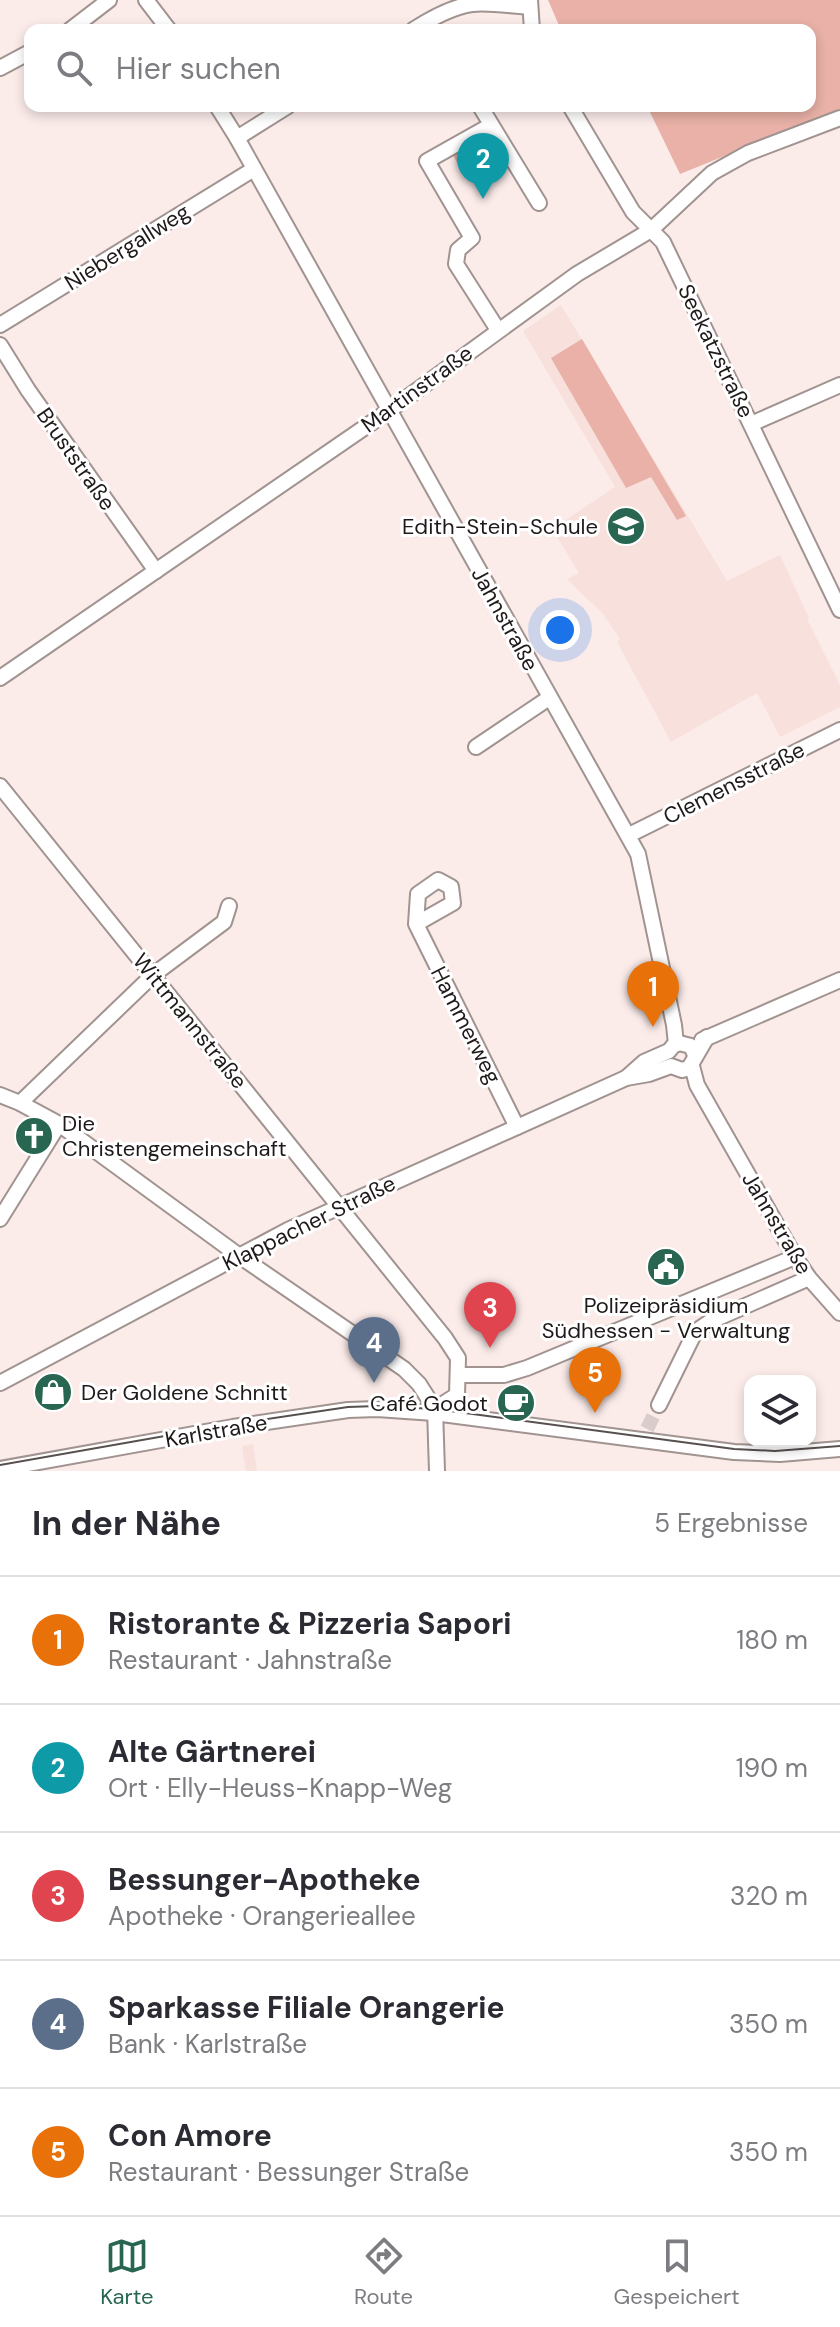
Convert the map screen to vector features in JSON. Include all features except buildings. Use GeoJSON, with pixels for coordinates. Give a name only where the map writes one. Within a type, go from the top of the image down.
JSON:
{"type":"FeatureCollection","features":[{"type":"Feature","properties":{"kind":"street"},"geometry":{"type":"LineString","coordinates":[[78,24],[109,0]]}},
{"type":"Feature","properties":{"kind":"street"},"geometry":{"type":"LineString","coordinates":[[146,0],[164,24]]}},
{"type":"Feature","properties":{"kind":"street"},"geometry":{"type":"LineString","coordinates":[[434,24],[463,6],[475,4],[530,4],[532,24]]}},
{"type":"Feature","properties":{"kind":"street"},"geometry":{"type":"LineString","coordinates":[[0,68],[24,55]]}},
{"type":"Feature","properties":{"kind":"street","name":"Jahnstraße"},"geometry":{"type":"LineString","coordinates":[[221,112],[629,835],[638,854],[682,1055],[795,1257],[840,1313]]}},
{"type":"Feature","properties":{"kind":"street"},"geometry":{"type":"LineString","coordinates":[[237,138],[278,112]]}},
{"type":"Feature","properties":{"kind":"street"},"geometry":{"type":"LineString","coordinates":[[483,112],[539,203]]}},
{"type":"Feature","properties":{"kind":"street","name":"Seekatzstraße"},"geometry":{"type":"LineString","coordinates":[[574,112],[633,212],[663,242],[836,593],[840,610]]}},
{"type":"Feature","properties":{"kind":"street","name":"Martinstraße"},"geometry":{"type":"LineString","coordinates":[[0,678],[390,410],[577,274],[651,230],[712,173],[748,153],[840,118]]}},
{"type":"Feature","properties":{"kind":"street"},"geometry":{"type":"LineString","coordinates":[[491,125],[427,161],[472,238],[458,250],[456,264],[498,330]]}},
{"type":"Feature","properties":{"kind":"street","name":"Niebergallweg"},"geometry":{"type":"LineString","coordinates":[[0,325],[254,169]]}},
{"type":"Feature","properties":{"kind":"street","name":"Bruststraße"},"geometry":{"type":"LineString","coordinates":[[0,345],[28,390],[156,571]]}},
{"type":"Feature","properties":{"kind":"street"},"geometry":{"type":"LineString","coordinates":[[751,424],[840,385]]}},
{"type":"Feature","properties":{"kind":"street"},"geometry":{"type":"LineString","coordinates":[[476,747],[549,698]]}},
{"type":"Feature","properties":{"kind":"street","name":"Clemensstraße"},"geometry":{"type":"LineString","coordinates":[[629,835],[840,730]]}},
{"type":"Feature","properties":{"kind":"street","name":"Wittmannstraße"},"geometry":{"type":"LineString","coordinates":[[0,786],[445,1338],[458,1358],[459,1375]]}},
{"type":"Feature","properties":{"kind":"street"},"geometry":{"type":"LineString","coordinates":[[20,1103],[153,975],[224,922],[229,906]]}},
{"type":"Feature","properties":{"kind":"street","name":"Hammerweg"},"geometry":{"type":"LineString","coordinates":[[416,924],[517,1127]]}},
{"type":"Feature","properties":{"kind":"street"},"geometry":{"type":"LineString","coordinates":[[682,1055],[707,1037],[840,980]]}},
{"type":"Feature","properties":{"kind":"street","name":"Klappacher Straße"},"geometry":{"type":"LineString","coordinates":[[0,1383],[238,1255],[339,1205],[626,1078],[649,1074],[682,1055]]}},
{"type":"Feature","properties":{"kind":"street"},"geometry":{"type":"LineString","coordinates":[[0,1095],[59,1124],[238,1255],[404,1369],[419,1384],[434,1411],[437,1471]]}},
{"type":"Feature","properties":{"kind":"street"},"geometry":{"type":"LineString","coordinates":[[0,1219],[59,1124]]}},
{"type":"Feature","properties":{"kind":"street"},"geometry":{"type":"LineString","coordinates":[[434,1411],[457,1395],[459,1375],[504,1375],[527,1368],[795,1257]]}},
{"type":"Feature","properties":{"kind":"street"},"geometry":{"type":"LineString","coordinates":[[659,1405],[695,1332],[711,1321],[809,1278]]}},
{"type":"Feature","properties":{"kind":"street","name":"Karlstraße"},"geometry":{"type":"LineString","coordinates":[[0,1469],[233,1427],[348,1410],[434,1411],[645,1435],[747,1453],[780,1454],[840,1449]]}},
{"type":"Feature","properties":{"kind":"shaded area"},"geometry":{"type":"Polygon","coordinates":[[[548,0],[840,0],[840,109],[680,174],[650,112],[816,112],[816,24],[558,24],[548,0]]]}},
{"type":"Feature","properties":{"kind":"shaded area"},"geometry":{"type":"Polygon","coordinates":[[[486,134],[495,149],[461,170],[453,155],[486,134]]]}},
{"type":"Feature","properties":{"kind":"shaded area","name":"Edith-Stein-Schule"},"geometry":{"type":"Polygon","coordinates":[[[561,305],[727,581],[780,555],[840,685],[840,707],[780,737],[757,693],[671,742],[617,642],[620,639],[603,614],[567,579],[579,573],[552,529],[615,487],[523,331],[561,305]]]}},
{"type":"Feature","properties":{"kind":"shaded area"},"geometry":{"type":"Polygon","coordinates":[[[582,339],[686,516],[677,520],[651,477],[626,488],[551,358],[582,339]]]}},
{"type":"Feature","properties":{"kind":"shaded area"},"geometry":{"type":"Polygon","coordinates":[[[253,1444],[257,1471],[246,1471],[242,1446],[253,1444]]]}},
{"type":"Feature","properties":{"kind":"tunnel"},"geometry":{"type":"LineString","coordinates":[[647,1429],[659,1405]]}},
{"type":"Feature","properties":{"kind":"tram line"},"geometry":{"type":"LineString","coordinates":[[0,1465],[233,1424],[348,1407],[377,1406],[435,1409],[734,1449],[775,1451],[840,1446]]}},
{"type":"Feature","properties":{"kind":"place","name":"Alte Gärtnerei"},"geometry":{"type":"Point","coordinates":[483,199]}},
{"type":"Feature","properties":{"kind":"place","name":"Edith-Stein-Schule"},"geometry":{"type":"Point","coordinates":[626,526]}},
{"type":"Feature","properties":{"kind":"place","name":"Ristorante & Pizzeria Sapori"},"geometry":{"type":"Point","coordinates":[653,1027]}},
{"type":"Feature","properties":{"kind":"place","name":"Die Christengemeinschaft"},"geometry":{"type":"Point","coordinates":[34,1136]}},
{"type":"Feature","properties":{"kind":"place","name":"Polizeipräsidium Südhessen - Verwaltung"},"geometry":{"type":"Point","coordinates":[666,1267]}},
{"type":"Feature","properties":{"kind":"place","name":"Bessunger-Apotheke"},"geometry":{"type":"Point","coordinates":[490,1348]}},
{"type":"Feature","properties":{"kind":"place","name":"Sparkasse Filiale Orangerie"},"geometry":{"type":"Point","coordinates":[374,1383]}},
{"type":"Feature","properties":{"kind":"place","name":"Der Goldene Schnitt"},"geometry":{"type":"Point","coordinates":[53,1392]}},
{"type":"Feature","properties":{"kind":"place","name":"Café Godot"},"geometry":{"type":"Point","coordinates":[516,1403]}},
{"type":"Feature","properties":{"kind":"place","name":"Con Amore"},"geometry":{"type":"Point","coordinates":[595,1413]}}]}
